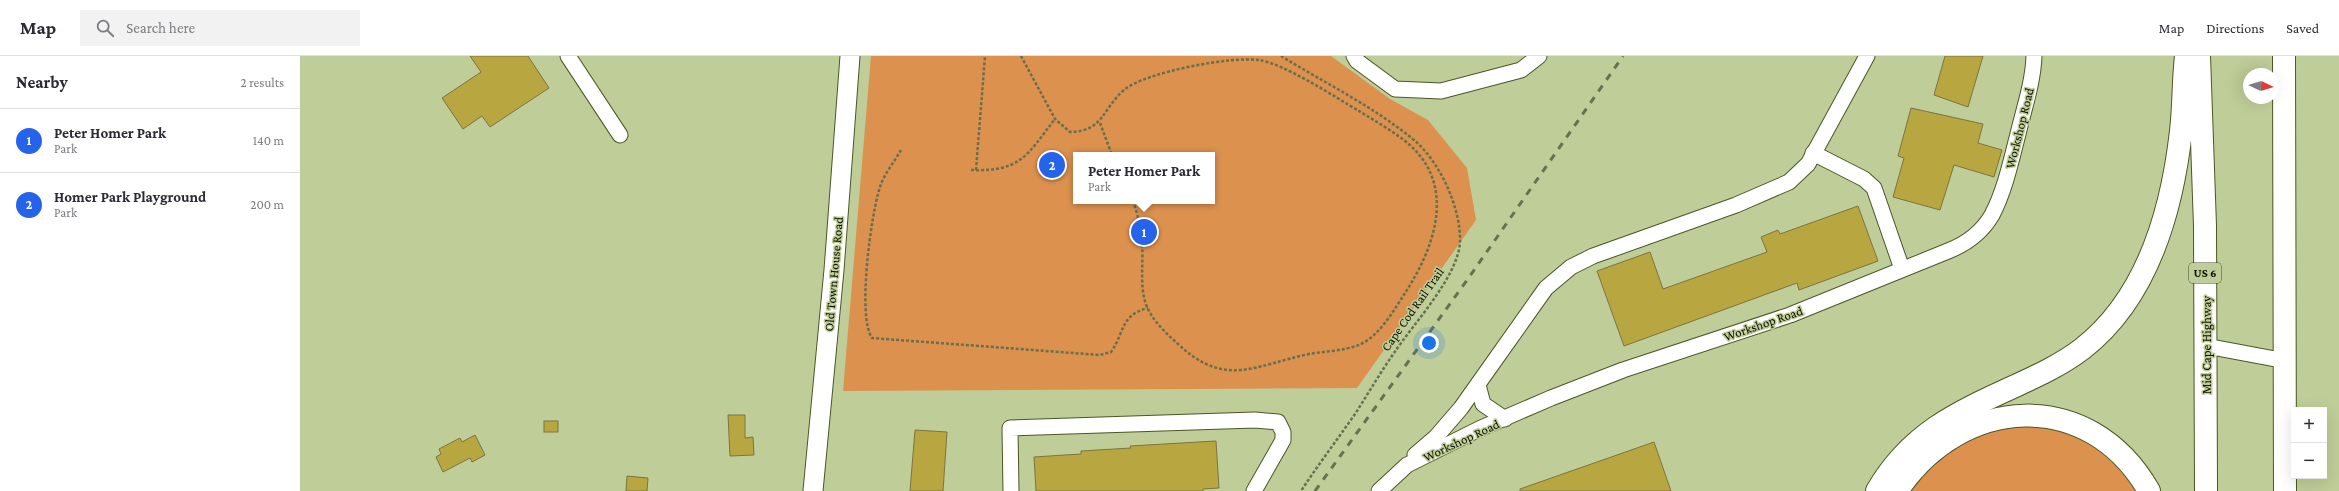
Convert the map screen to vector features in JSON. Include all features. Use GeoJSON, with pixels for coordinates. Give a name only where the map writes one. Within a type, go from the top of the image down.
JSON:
{"type":"FeatureCollection","features":[{"type":"Feature","properties":{"kind":"highway"},"geometry":{"type":"LineString","coordinates":[[1877,491],[1901,457],[1929,430],[1955,414],[2038,376],[2063,362],[2095,338],[2119,312],[2148,262],[2170,197],[2181,131],[2186,56]]}},
{"type":"Feature","properties":{"kind":"highway","name":"Mid Cape Highway"},"geometry":{"type":"LineString","coordinates":[[2199,56],[2205,226],[2206,491]]}},
{"type":"Feature","properties":{"kind":"highway"},"geometry":{"type":"LineString","coordinates":[[2284,56],[2286,361],[2285,491]]}},
{"type":"Feature","properties":{"kind":"highway"},"geometry":{"type":"LineString","coordinates":[[1898,491],[1906,478],[1927,456],[1965,430],[1997,418],[2031,415],[2062,420],[2091,431],[2121,453],[2149,491]]}},
{"type":"Feature","properties":{"kind":"main road","name":"Old Town House Road"},"geometry":{"type":"LineString","coordinates":[[813,491],[834,270],[850,56]]}},
{"type":"Feature","properties":{"kind":"lane"},"geometry":{"type":"LineString","coordinates":[[568,56],[620,135]]}},
{"type":"Feature","properties":{"kind":"lane"},"geometry":{"type":"LineString","coordinates":[[1354,56],[1357,61],[1395,89],[1441,91],[1521,70],[1539,56]]}},
{"type":"Feature","properties":{"kind":"lane"},"geometry":{"type":"LineString","coordinates":[[1407,465],[1449,423],[1478,385],[1546,288],[1571,267],[1593,256],[1736,205],[1789,182],[1808,164],[1867,56]]}},
{"type":"Feature","properties":{"kind":"lane","name":"Workshop Road"},"geometry":{"type":"LineString","coordinates":[[1379,491],[1407,465],[1479,430],[1551,398],[1616,373],[1790,315],[1966,242],[1975,236],[1992,216],[2007,176],[2032,78],[2034,56]]}},
{"type":"Feature","properties":{"kind":"lane"},"geometry":{"type":"LineString","coordinates":[[1813,153],[1864,179],[1874,188],[1902,269]]}},
{"type":"Feature","properties":{"kind":"lane"},"geometry":{"type":"LineString","coordinates":[[2206,346],[2286,361]]}},
{"type":"Feature","properties":{"kind":"lane"},"geometry":{"type":"LineString","coordinates":[[1478,385],[1483,404],[1505,419]]}},
{"type":"Feature","properties":{"kind":"lane"},"geometry":{"type":"LineString","coordinates":[[1011,491],[1010,428],[1255,420],[1278,422],[1283,432],[1283,440],[1254,491]]}},
{"type":"Feature","properties":{"kind":"path"},"geometry":{"type":"LineString","coordinates":[[976,170],[986,56]]}},
{"type":"Feature","properties":{"kind":"path"},"geometry":{"type":"LineString","coordinates":[[1021,56],[1055,119],[1070,132],[1086,130],[1100,123],[1110,106],[1125,89],[1157,73],[1212,63],[1258,60],[1313,85],[1370,118],[1414,149],[1427,166],[1435,186],[1438,202],[1432,240],[1410,285],[1390,315],[1362,344],[1248,370],[1212,368],[1196,360],[1162,328],[1148,308],[1143,288],[1140,224],[1135,204]]}},
{"type":"Feature","properties":{"kind":"path","name":"Cape Cod Rail Trail"},"geometry":{"type":"LineString","coordinates":[[1281,56],[1383,118],[1415,141],[1430,159],[1450,191],[1457,212],[1460,243],[1453,267],[1443,286],[1393,354],[1355,413],[1301,491]]}},
{"type":"Feature","properties":{"kind":"path"},"geometry":{"type":"LineString","coordinates":[[971,170],[997,170],[1026,156],[1055,119]]}},
{"type":"Feature","properties":{"kind":"path"},"geometry":{"type":"LineString","coordinates":[[1100,123],[1111,152]]}},
{"type":"Feature","properties":{"kind":"path"},"geometry":{"type":"LineString","coordinates":[[901,150],[880,186],[870,231],[866,314],[868,331],[872,338],[1100,355],[1112,352],[1129,316],[1136,311],[1148,308]]}},
{"type":"Feature","properties":{"kind":"shaded area"},"geometry":{"type":"Polygon","coordinates":[[[871,56],[1331,56],[1390,99],[1428,120],[1467,168],[1476,220],[1357,388],[843,391],[871,56]]]}},
{"type":"Feature","properties":{"kind":"shaded area"},"geometry":{"type":"Polygon","coordinates":[[[2039,424],[2074,433],[2107,451],[2139,491],[1906,491],[1961,440],[1998,427],[2039,424]]]}},
{"type":"Feature","properties":{"kind":"building"},"geometry":{"type":"Polygon","coordinates":[[[470,56],[528,56],[549,88],[490,127],[482,116],[463,129],[442,98],[481,72],[470,56]]]}},
{"type":"Feature","properties":{"kind":"building"},"geometry":{"type":"Polygon","coordinates":[[[1945,56],[1983,56],[1968,107],[1934,95],[1945,56]]]}},
{"type":"Feature","properties":{"kind":"building"},"geometry":{"type":"Polygon","coordinates":[[[1911,108],[1983,124],[1978,143],[2002,150],[1994,177],[1954,165],[1940,210],[1893,197],[1904,158],[1898,156],[1911,108]]]}},
{"type":"Feature","properties":{"kind":"building"},"geometry":{"type":"Polygon","coordinates":[[[1858,206],[1878,261],[1799,290],[1797,283],[1624,346],[1597,271],[1650,252],[1663,289],[1767,252],[1761,237],[1778,230],[1780,234],[1858,206]]]}},
{"type":"Feature","properties":{"kind":"building"},"geometry":{"type":"Polygon","coordinates":[[[728,415],[745,415],[745,438],[753,437],[754,455],[730,456],[728,415]]]}},
{"type":"Feature","properties":{"kind":"building"},"geometry":{"type":"Polygon","coordinates":[[[544,421],[558,421],[558,432],[544,432],[544,421]]]}},
{"type":"Feature","properties":{"kind":"building"},"geometry":{"type":"Polygon","coordinates":[[[915,430],[947,432],[943,491],[910,491],[915,430]]]}},
{"type":"Feature","properties":{"kind":"building"},"geometry":{"type":"Polygon","coordinates":[[[475,435],[485,455],[472,462],[470,458],[443,472],[436,457],[441,454],[439,449],[460,438],[462,442],[475,435]]]}},
{"type":"Feature","properties":{"kind":"building"},"geometry":{"type":"Polygon","coordinates":[[[1216,441],[1219,488],[1203,489],[1203,491],[1036,491],[1034,457],[1081,454],[1081,451],[1131,448],[1130,446],[1216,441]]]}},
{"type":"Feature","properties":{"kind":"building"},"geometry":{"type":"Polygon","coordinates":[[[1654,442],[1671,491],[1520,491],[1520,489],[1654,442]]]}},
{"type":"Feature","properties":{"kind":"building"},"geometry":{"type":"Polygon","coordinates":[[[627,476],[648,478],[647,491],[626,491],[627,476]]]}},
{"type":"Feature","properties":{"kind":"railway"},"geometry":{"type":"LineString","coordinates":[[1315,491],[1470,276],[1623,56]]}},
{"type":"Feature","properties":{"kind":"place","name":"Homer Park Playground"},"geometry":{"type":"Point","coordinates":[1052,165]}},
{"type":"Feature","properties":{"kind":"place","name":"Peter Homer Park"},"geometry":{"type":"Point","coordinates":[1144,232]}}]}
